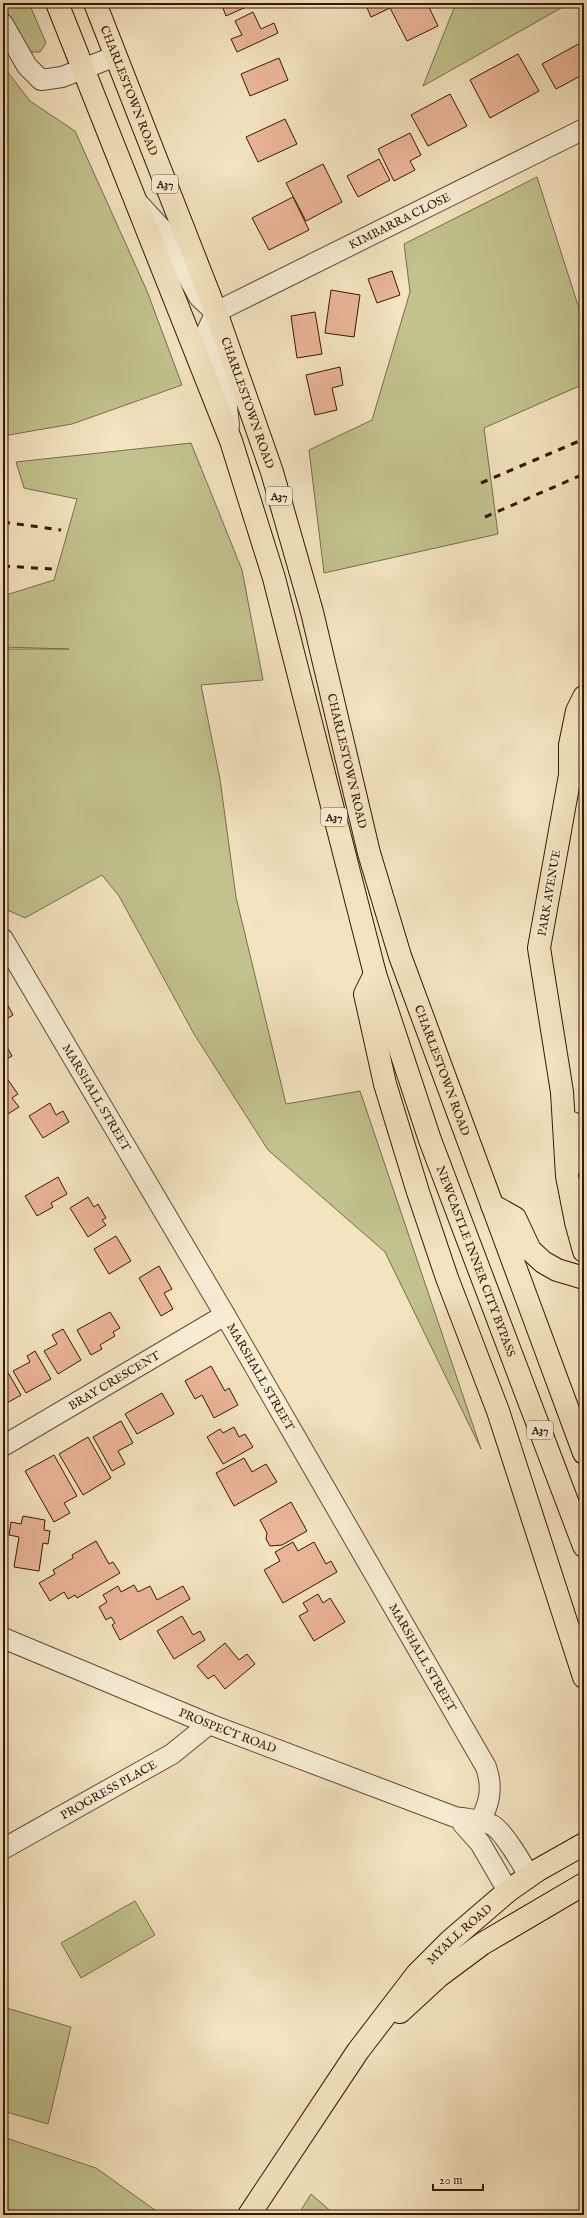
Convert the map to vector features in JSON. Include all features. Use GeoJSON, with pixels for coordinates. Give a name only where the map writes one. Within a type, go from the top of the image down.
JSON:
{"type":"FeatureCollection","features":[{"type":"Feature","properties":{"kind":"main road","name":"CHARLESTOWN ROAD"},"geometry":{"type":"LineString","coordinates":[[57,3],[138,203],[230,441],[274,578],[375,974]]}},
{"type":"Feature","properties":{"kind":"main road","name":"CHARLESTOWN ROAD"},"geometry":{"type":"LineString","coordinates":[[95,3],[216,312],[278,494],[330,684],[369,853],[400,956],[492,1205]]}},
{"type":"Feature","properties":{"kind":"main road","name":"PARK AVENUE"},"geometry":{"type":"LineString","coordinates":[[584,697],[577,711],[570,745],[570,775],[539,948],[562,1092],[567,1176],[576,1222],[584,1251]]}},
{"type":"Feature","properties":{"kind":"main road"},"geometry":{"type":"LineString","coordinates":[[375,974],[365,994],[390,1098],[418,1192],[447,1278],[498,1411],[584,1677]]}},
{"type":"Feature","properties":{"kind":"main road","name":"NEWCASTLE INNER CITY BYPASS"},"geometry":{"type":"LineString","coordinates":[[375,974],[430,1140],[584,1546]]}},
{"type":"Feature","properties":{"kind":"main road","name":"PARK AVENUE"},"geometry":{"type":"LineString","coordinates":[[562,1092],[584,1164]]}},
{"type":"Feature","properties":{"kind":"main road"},"geometry":{"type":"LineString","coordinates":[[492,1205],[515,1218],[530,1250],[543,1262],[557,1270],[584,1278]]}},
{"type":"Feature","properties":{"kind":"main road","name":"A37"},"geometry":{"type":"LineString","coordinates":[[492,1205],[584,1453]]}},
{"type":"Feature","properties":{"kind":"main road","name":"MYALL ROAD"},"geometry":{"type":"LineString","coordinates":[[249,2215],[358,2051],[417,1974],[451,1940],[508,1891],[528,1876],[584,1844]]}},
{"type":"Feature","properties":{"kind":"main road"},"geometry":{"type":"LineString","coordinates":[[528,1876],[530,1914]]}},
{"type":"Feature","properties":{"kind":"main road","name":"MYALL ROAD"},"geometry":{"type":"LineString","coordinates":[[358,2051],[456,1962],[530,1914],[584,1884]]}},
{"type":"Feature","properties":{"kind":"main road"},"geometry":{"type":"LineString","coordinates":[[508,1891],[530,1914]]}},
{"type":"Feature","properties":{"kind":"street"},"geometry":{"type":"LineString","coordinates":[[3,24],[27,66],[41,80],[62,78],[116,56]]}},
{"type":"Feature","properties":{"kind":"street","name":"KIMBARRA CLOSE"},"geometry":{"type":"LineString","coordinates":[[216,312],[584,129]]}},
{"type":"Feature","properties":{"kind":"street","name":"CHARLESTOWN ROAD"},"geometry":{"type":"LineString","coordinates":[[138,203],[161,228],[199,297],[216,312],[206,333],[225,387],[230,441]]}},
{"type":"Feature","properties":{"kind":"street","name":"MARSHALL STREET"},"geometry":{"type":"LineString","coordinates":[[3,939],[225,1315],[486,1767],[491,1782],[490,1796],[476,1828]]}},
{"type":"Feature","properties":{"kind":"street","name":"BRAY CRESCENT"},"geometry":{"type":"LineString","coordinates":[[3,1446],[225,1315]]}},
{"type":"Feature","properties":{"kind":"street","name":"PROSPECT ROAD"},"geometry":{"type":"LineString","coordinates":[[3,1638],[208,1724],[455,1817],[476,1828],[490,1824],[498,1829],[522,1864],[528,1876]]}},
{"type":"Feature","properties":{"kind":"street","name":"PROGRESS PLACE"},"geometry":{"type":"LineString","coordinates":[[3,1849],[172,1754],[208,1724]]}},
{"type":"Feature","properties":{"kind":"street"},"geometry":{"type":"LineString","coordinates":[[476,1828],[482,1846],[508,1891]]}},
{"type":"Feature","properties":{"kind":"green space"},"geometry":{"type":"Polygon","coordinates":[[[3,3],[29,3],[46,43],[40,52],[27,52],[3,3]]]}},
{"type":"Feature","properties":{"kind":"green space"},"geometry":{"type":"Polygon","coordinates":[[[456,3],[570,3],[423,86],[456,3]]]}},
{"type":"Feature","properties":{"kind":"green space"},"geometry":{"type":"Polygon","coordinates":[[[3,66],[30,101],[75,131],[147,291],[182,385],[72,424],[3,436],[3,66]]]}},
{"type":"Feature","properties":{"kind":"green space"},"geometry":{"type":"Polygon","coordinates":[[[537,177],[584,324],[584,384],[484,428],[498,534],[324,573],[309,450],[372,420],[410,292],[404,244],[537,177]]]}},
{"type":"Feature","properties":{"kind":"green space"},"geometry":{"type":"Polygon","coordinates":[[[191,443],[242,570],[263,680],[201,685],[220,779],[236,897],[286,1104],[360,1091],[481,1449],[385,1252],[268,1150],[194,1034],[119,896],[102,875],[25,918],[3,908],[3,649],[69,649],[3,647],[3,596],[54,580],[77,499],[24,488],[16,462],[191,443]]]}},
{"type":"Feature","properties":{"kind":"green space"},"geometry":{"type":"Polygon","coordinates":[[[135,1901],[155,1935],[81,1978],[61,1943],[135,1901]]]}},
{"type":"Feature","properties":{"kind":"green space"},"geometry":{"type":"Polygon","coordinates":[[[3,2007],[71,2027],[48,2124],[3,2111],[3,2007]]]}},
{"type":"Feature","properties":{"kind":"green space"},"geometry":{"type":"Polygon","coordinates":[[[3,2137],[96,2168],[162,2215],[3,2215],[3,2137]]]}},
{"type":"Feature","properties":{"kind":"green space"},"geometry":{"type":"Polygon","coordinates":[[[311,2194],[335,2215],[298,2215],[311,2194]]]}},
{"type":"Feature","properties":{"kind":"building"},"geometry":{"type":"Polygon","coordinates":[[[221,3],[255,3],[226,16],[221,3]]]}},
{"type":"Feature","properties":{"kind":"building"},"geometry":{"type":"Polygon","coordinates":[[[365,3],[427,3],[438,26],[407,41],[390,8],[371,17],[365,3]]]}},
{"type":"Feature","properties":{"kind":"building"},"geometry":{"type":"Polygon","coordinates":[[[253,12],[261,29],[274,23],[278,33],[237,52],[231,39],[242,35],[235,21],[253,12]]]}},
{"type":"Feature","properties":{"kind":"building"},"geometry":{"type":"Polygon","coordinates":[[[584,41],[584,74],[556,89],[542,64],[584,41]]]}},
{"type":"Feature","properties":{"kind":"building"},"geometry":{"type":"Polygon","coordinates":[[[518,54],[539,91],[490,118],[470,80],[518,54]]]}},
{"type":"Feature","properties":{"kind":"building"},"geometry":{"type":"Polygon","coordinates":[[[279,58],[288,80],[250,96],[241,74],[279,58]]]}},
{"type":"Feature","properties":{"kind":"building"},"geometry":{"type":"Polygon","coordinates":[[[450,94],[467,126],[428,146],[411,115],[450,94]]]}},
{"type":"Feature","properties":{"kind":"building"},"geometry":{"type":"Polygon","coordinates":[[[285,119],[297,144],[258,162],[246,137],[285,119]]]}},
{"type":"Feature","properties":{"kind":"building"},"geometry":{"type":"Polygon","coordinates":[[[410,133],[421,155],[410,161],[415,170],[394,181],[378,149],[410,133]]]}},
{"type":"Feature","properties":{"kind":"building"},"geometry":{"type":"Polygon","coordinates":[[[379,159],[390,180],[358,197],[347,176],[379,159]]]}},
{"type":"Feature","properties":{"kind":"building"},"geometry":{"type":"Polygon","coordinates":[[[323,164],[342,202],[306,221],[286,183],[323,164]]]}},
{"type":"Feature","properties":{"kind":"building"},"geometry":{"type":"Polygon","coordinates":[[[293,197],[309,230],[269,250],[252,218],[293,197]]]}},
{"type":"Feature","properties":{"kind":"building"},"geometry":{"type":"Polygon","coordinates":[[[392,271],[400,295],[377,303],[368,279],[392,271]]]}},
{"type":"Feature","properties":{"kind":"building"},"geometry":{"type":"Polygon","coordinates":[[[331,290],[360,295],[354,337],[325,333],[331,290]]]}},
{"type":"Feature","properties":{"kind":"building"},"geometry":{"type":"Polygon","coordinates":[[[315,312],[322,354],[297,358],[291,316],[315,312]]]}},
{"type":"Feature","properties":{"kind":"building"},"geometry":{"type":"Polygon","coordinates":[[[340,367],[343,385],[332,388],[337,410],[315,415],[306,375],[340,367]]]}},
{"type":"Feature","properties":{"kind":"building"},"geometry":{"type":"Polygon","coordinates":[[[3,996],[13,1015],[3,1021],[3,996]]]}},
{"type":"Feature","properties":{"kind":"building"},"geometry":{"type":"Polygon","coordinates":[[[3,1040],[12,1056],[3,1061],[3,1040]]]}},
{"type":"Feature","properties":{"kind":"building"},"geometry":{"type":"Polygon","coordinates":[[[6,1077],[18,1094],[12,1098],[19,1107],[3,1117],[3,1079],[6,1077]]]}},
{"type":"Feature","properties":{"kind":"building"},"geometry":{"type":"Polygon","coordinates":[[[50,1103],[56,1115],[63,1111],[69,1122],[43,1138],[29,1116],[50,1103]]]}},
{"type":"Feature","properties":{"kind":"building"},"geometry":{"type":"Polygon","coordinates":[[[58,1177],[67,1194],[51,1203],[53,1207],[37,1216],[25,1196],[58,1177]]]}},
{"type":"Feature","properties":{"kind":"building"},"geometry":{"type":"Polygon","coordinates":[[[88,1197],[94,1207],[98,1204],[106,1218],[102,1220],[106,1225],[88,1237],[70,1208],[88,1197]]]}},
{"type":"Feature","properties":{"kind":"building"},"geometry":{"type":"Polygon","coordinates":[[[116,1236],[131,1261],[109,1274],[94,1249],[116,1236]]]}},
{"type":"Feature","properties":{"kind":"building"},"geometry":{"type":"Polygon","coordinates":[[[159,1266],[172,1289],[164,1293],[173,1309],[161,1316],[139,1278],[159,1266]]]}},
{"type":"Feature","properties":{"kind":"building"},"geometry":{"type":"Polygon","coordinates":[[[110,1312],[120,1328],[113,1332],[115,1336],[100,1345],[102,1349],[91,1355],[77,1330],[110,1312]]]}},
{"type":"Feature","properties":{"kind":"building"},"geometry":{"type":"Polygon","coordinates":[[[63,1329],[81,1360],[58,1374],[44,1351],[57,1344],[52,1335],[63,1329]]]}},
{"type":"Feature","properties":{"kind":"building"},"geometry":{"type":"Polygon","coordinates":[[[35,1351],[51,1379],[26,1393],[13,1371],[30,1362],[27,1356],[35,1351]]]}},
{"type":"Feature","properties":{"kind":"building"},"geometry":{"type":"Polygon","coordinates":[[[3,1364],[21,1395],[7,1403],[3,1396],[3,1364]]]}},
{"type":"Feature","properties":{"kind":"building"},"geometry":{"type":"Polygon","coordinates":[[[211,1366],[225,1391],[229,1388],[238,1405],[214,1418],[202,1395],[195,1399],[185,1381],[211,1366]]]}},
{"type":"Feature","properties":{"kind":"building"},"geometry":{"type":"Polygon","coordinates":[[[162,1393],[174,1414],[137,1434],[125,1414],[162,1393]]]}},
{"type":"Feature","properties":{"kind":"building"},"geometry":{"type":"Polygon","coordinates":[[[121,1421],[133,1443],[118,1451],[125,1464],[112,1471],[93,1437],[121,1421]]]}},
{"type":"Feature","properties":{"kind":"building"},"geometry":{"type":"Polygon","coordinates":[[[234,1427],[239,1437],[245,1434],[253,1447],[223,1464],[207,1437],[220,1429],[223,1433],[234,1427]]]}},
{"type":"Feature","properties":{"kind":"building"},"geometry":{"type":"Polygon","coordinates":[[[88,1437],[111,1478],[83,1495],[59,1454],[88,1437]]]}},
{"type":"Feature","properties":{"kind":"building"},"geometry":{"type":"Polygon","coordinates":[[[54,1455],[77,1496],[64,1503],[70,1513],[54,1522],[25,1471],[54,1455]]]}},
{"type":"Feature","properties":{"kind":"building"},"geometry":{"type":"Polygon","coordinates":[[[244,1458],[252,1472],[266,1464],[277,1482],[234,1506],[216,1473],[244,1458]]]}},
{"type":"Feature","properties":{"kind":"building"},"geometry":{"type":"Polygon","coordinates":[[[291,1502],[307,1531],[282,1545],[270,1546],[266,1539],[267,1533],[260,1520],[291,1502]]]}},
{"type":"Feature","properties":{"kind":"building"},"geometry":{"type":"Polygon","coordinates":[[[23,1516],[45,1520],[44,1530],[50,1531],[48,1544],[43,1543],[39,1571],[14,1567],[19,1537],[9,1535],[11,1522],[21,1524],[23,1516]]]}},
{"type":"Feature","properties":{"kind":"building"},"geometry":{"type":"Polygon","coordinates":[[[96,1541],[109,1564],[113,1562],[120,1573],[77,1598],[75,1595],[68,1599],[64,1592],[50,1601],[39,1583],[55,1574],[53,1570],[73,1558],[72,1555],[96,1541]]]}},
{"type":"Feature","properties":{"kind":"building"},"geometry":{"type":"Polygon","coordinates":[[[293,1542],[298,1551],[314,1542],[326,1564],[331,1561],[337,1572],[283,1603],[264,1570],[280,1561],[275,1552],[293,1542]]]}},
{"type":"Feature","properties":{"kind":"building"},"geometry":{"type":"Polygon","coordinates":[[[134,1585],[138,1592],[150,1586],[157,1600],[183,1586],[190,1599],[120,1640],[112,1625],[115,1623],[111,1617],[106,1620],[99,1607],[107,1602],[103,1595],[118,1586],[121,1592],[134,1585]]]}},
{"type":"Feature","properties":{"kind":"building"},"geometry":{"type":"Polygon","coordinates":[[[318,1594],[323,1603],[330,1598],[345,1622],[314,1641],[299,1616],[308,1611],[303,1603],[318,1594]]]}},
{"type":"Feature","properties":{"kind":"building"},"geometry":{"type":"Polygon","coordinates":[[[182,1616],[193,1635],[200,1631],[205,1640],[174,1659],[157,1631],[182,1616]]]}},
{"type":"Feature","properties":{"kind":"building"},"geometry":{"type":"Polygon","coordinates":[[[225,1643],[239,1660],[247,1654],[255,1664],[225,1689],[214,1675],[208,1679],[197,1666],[225,1643]]]}},
{"type":"Feature","properties":{"kind":"railway"},"geometry":{"type":"LineString","coordinates":[[481,483],[584,439]]}},
{"type":"Feature","properties":{"kind":"railway"},"geometry":{"type":"LineString","coordinates":[[485,517],[584,474]]}},
{"type":"Feature","properties":{"kind":"railway"},"geometry":{"type":"LineString","coordinates":[[3,522],[61,530]]}},
{"type":"Feature","properties":{"kind":"railway"},"geometry":{"type":"LineString","coordinates":[[3,566],[52,569]]}}]}
